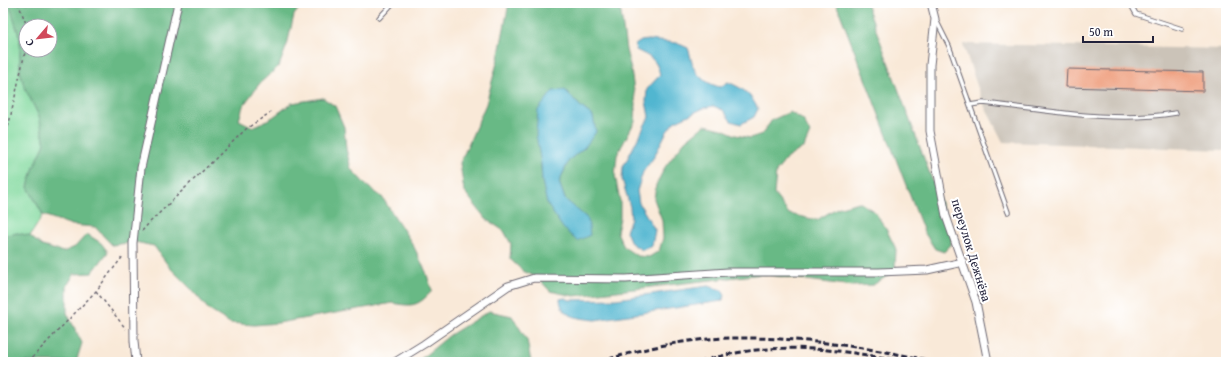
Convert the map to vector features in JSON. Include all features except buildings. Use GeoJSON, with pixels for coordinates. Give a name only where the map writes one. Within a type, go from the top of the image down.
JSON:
{"type":"FeatureCollection","features":[{"type":"Feature","properties":{"kind":"street"},"geometry":{"type":"LineString","coordinates":[[136,362],[134,341],[133,243],[141,168],[178,3]]}},
{"type":"Feature","properties":{"kind":"street","name":"переулок Дежнёва"},"geometry":{"type":"LineString","coordinates":[[931,3],[936,19],[930,65],[930,131],[946,216],[976,302],[988,362]]}},
{"type":"Feature","properties":{"kind":"street"},"geometry":{"type":"LineString","coordinates":[[395,362],[424,344],[508,286],[534,278],[626,279],[728,272],[879,272],[927,270],[963,262]]}},
{"type":"Feature","properties":{"kind":"lane"},"geometry":{"type":"LineString","coordinates":[[379,18],[393,3]]}},
{"type":"Feature","properties":{"kind":"lane"},"geometry":{"type":"LineString","coordinates":[[1130,3],[1136,14],[1182,29]]}},
{"type":"Feature","properties":{"kind":"lane"},"geometry":{"type":"LineString","coordinates":[[936,19],[949,46],[1008,212]]}},
{"type":"Feature","properties":{"kind":"lane"},"geometry":{"type":"LineString","coordinates":[[970,105],[983,103],[1089,116],[1154,117],[1176,113]]}},
{"type":"Feature","properties":{"kind":"path"},"geometry":{"type":"LineString","coordinates":[[18,3],[24,18]]}},
{"type":"Feature","properties":{"kind":"path"},"geometry":{"type":"LineString","coordinates":[[3,150],[24,58]]}},
{"type":"Feature","properties":{"kind":"path"},"geometry":{"type":"LineString","coordinates":[[133,243],[149,223],[246,129],[271,112]]}},
{"type":"Feature","properties":{"kind":"path"},"geometry":{"type":"LineString","coordinates":[[28,362],[96,291],[124,255]]}},
{"type":"Feature","properties":{"kind":"path"},"geometry":{"type":"LineString","coordinates":[[96,291],[134,341]]}},
{"type":"Feature","properties":{"kind":"shaded area"},"geometry":{"type":"Polygon","coordinates":[[[963,44],[1226,49],[1224,150],[1003,142],[983,103],[963,44]]]}},
{"type":"Feature","properties":{"kind":"green space"},"geometry":{"type":"Polygon","coordinates":[[[3,3],[9,3],[18,32],[18,58],[20,58],[20,73],[25,88],[39,116],[45,144],[34,167],[28,187],[43,215],[30,236],[17,233],[3,236],[3,3]]]}},
{"type":"Feature","properties":{"kind":"green space"},"geometry":{"type":"Polygon","coordinates":[[[9,3],[303,3],[294,15],[287,45],[279,66],[260,83],[243,106],[239,120],[253,127],[273,117],[292,103],[323,98],[335,106],[344,127],[346,149],[351,169],[367,186],[382,197],[413,245],[426,272],[432,291],[423,300],[410,305],[393,303],[278,323],[254,325],[230,323],[209,310],[170,268],[154,246],[135,242],[112,245],[95,227],[72,225],[43,215],[28,187],[34,167],[45,144],[39,116],[25,88],[20,73],[20,58],[58,58],[58,18],[18,18],[18,32],[9,3]]]}},
{"type":"Feature","properties":{"kind":"green space"},"geometry":{"type":"Polygon","coordinates":[[[509,3],[616,3],[621,13],[636,104],[635,121],[617,155],[615,175],[620,201],[620,218],[617,232],[624,247],[637,256],[649,257],[659,251],[663,238],[662,220],[654,199],[656,185],[665,167],[685,141],[705,125],[750,138],[762,134],[772,120],[790,112],[803,120],[810,133],[804,147],[787,158],[776,172],[774,194],[789,214],[817,220],[837,208],[859,202],[875,212],[886,229],[896,249],[895,269],[873,285],[853,286],[762,274],[574,296],[550,291],[538,278],[523,271],[510,259],[511,244],[504,231],[486,219],[464,191],[460,163],[486,104],[498,59],[509,3]],[[565,90],[541,164],[542,181],[575,209],[565,199],[559,182],[569,160],[585,147],[593,116],[581,107],[565,90]]]}},
{"type":"Feature","properties":{"kind":"green space"},"geometry":{"type":"Polygon","coordinates":[[[836,3],[866,3],[952,233],[951,245],[944,252],[935,249],[924,232],[836,3]]]}},
{"type":"Feature","properties":{"kind":"green space"},"geometry":{"type":"Polygon","coordinates":[[[18,233],[30,236],[42,246],[63,252],[75,247],[87,234],[101,243],[108,252],[92,273],[74,274],[67,286],[67,313],[82,343],[76,362],[3,362],[3,236],[18,233]]]}},
{"type":"Feature","properties":{"kind":"green space"},"geometry":{"type":"Polygon","coordinates":[[[489,311],[512,316],[527,340],[531,362],[417,362],[450,335],[489,311]]]}},
{"type":"Feature","properties":{"kind":"water"},"geometry":{"type":"Polygon","coordinates":[[[648,40],[677,43],[688,48],[694,68],[703,79],[720,87],[728,82],[738,87],[749,95],[758,109],[754,117],[741,124],[731,121],[723,110],[713,106],[704,108],[674,122],[666,133],[654,157],[643,172],[637,191],[639,203],[655,230],[652,246],[642,250],[631,243],[626,231],[631,219],[630,207],[622,179],[623,167],[649,117],[646,101],[647,89],[660,75],[655,62],[636,50],[635,45],[641,41],[648,40]]]}},
{"type":"Feature","properties":{"kind":"water"},"geometry":{"type":"Polygon","coordinates":[[[565,90],[581,107],[593,116],[596,132],[585,147],[569,160],[559,182],[565,199],[588,219],[590,235],[577,241],[563,228],[547,204],[542,181],[536,134],[538,110],[553,91],[565,90]]]}},
{"type":"Feature","properties":{"kind":"water"},"geometry":{"type":"Polygon","coordinates":[[[708,286],[722,290],[725,296],[722,301],[595,320],[572,316],[564,310],[560,299],[616,299],[708,286]]]}},
{"type":"Feature","properties":{"kind":"railway"},"geometry":{"type":"LineString","coordinates":[[600,362],[649,348],[718,338],[760,338],[811,341],[887,352],[937,362]]}},
{"type":"Feature","properties":{"kind":"railway"},"geometry":{"type":"LineString","coordinates":[[701,362],[752,350],[778,348],[830,350],[907,362]]}}]}
